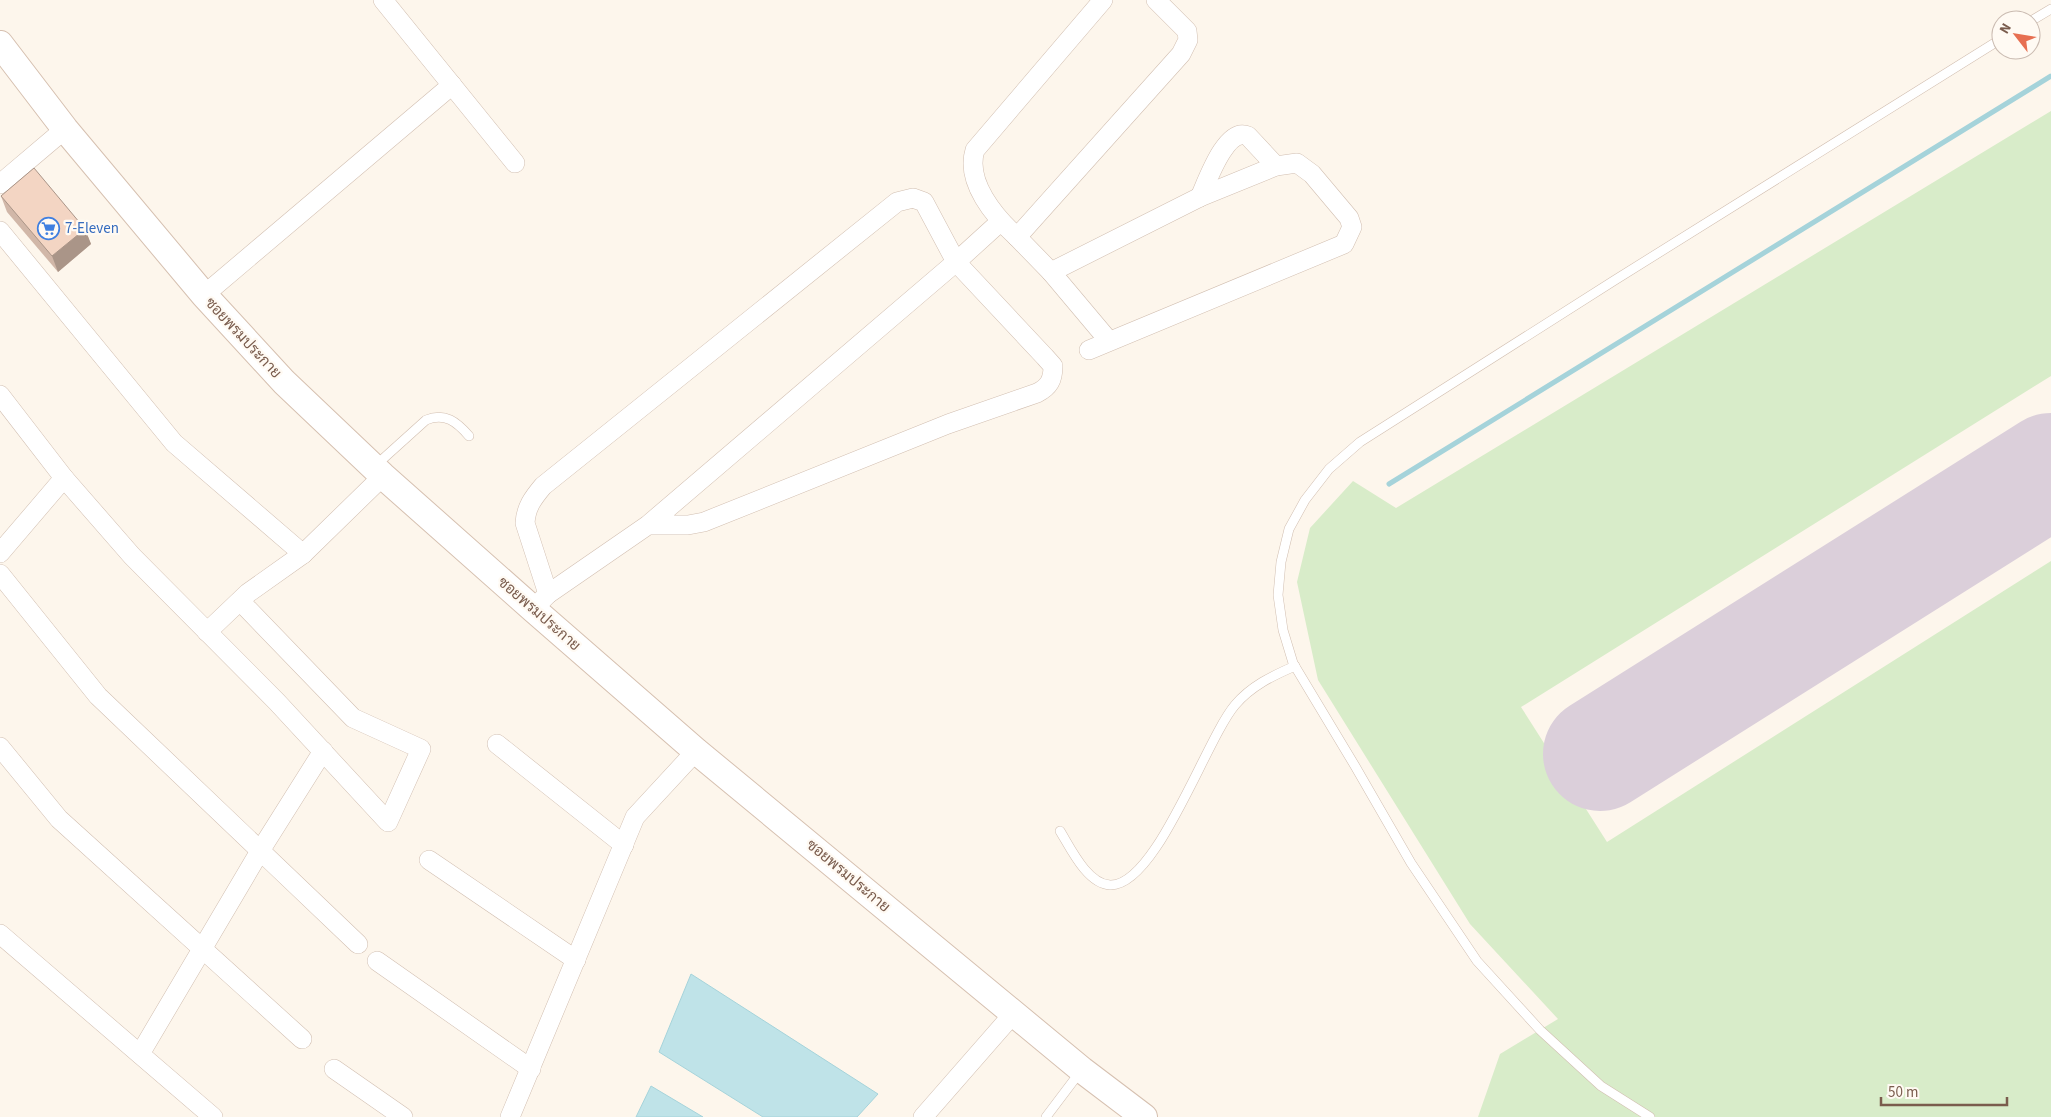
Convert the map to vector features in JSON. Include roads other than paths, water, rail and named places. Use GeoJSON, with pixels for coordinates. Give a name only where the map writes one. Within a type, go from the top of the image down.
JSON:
{"type":"FeatureCollection","features":[{"type":"Feature","properties":{"kind":"street"},"geometry":{"type":"LineString","coordinates":[[384,0],[515,163]]}},
{"type":"Feature","properties":{"kind":"street"},"geometry":{"type":"LineString","coordinates":[[1103,0],[975,150],[973,169],[982,194],[1000,222],[1051,272],[1109,342]]}},
{"type":"Feature","properties":{"kind":"street"},"geometry":{"type":"LineString","coordinates":[[1017,237],[1181,54],[1188,40],[1187,31],[1156,0]]}},
{"type":"Feature","properties":{"kind":"street","name":"ซอยพรมประกาย"},"geometry":{"type":"LineString","coordinates":[[0,44],[65,129],[204,295],[284,382],[378,472],[540,602],[696,751],[1082,1070],[1144,1117]]}},
{"type":"Feature","properties":{"kind":"street"},"geometry":{"type":"LineString","coordinates":[[204,295],[452,86]]}},
{"type":"Feature","properties":{"kind":"street"},"geometry":{"type":"LineString","coordinates":[[0,184],[65,129]]}},
{"type":"Feature","properties":{"kind":"street"},"geometry":{"type":"LineString","coordinates":[[1200,197],[1220,155],[1237,135],[1244,134],[1248,136],[1276,166]]}},
{"type":"Feature","properties":{"kind":"street"},"geometry":{"type":"LineString","coordinates":[[1051,272],[1200,197],[1276,166],[1297,163],[1312,174],[1349,218],[1352,227],[1344,244],[1089,350]]}},
{"type":"Feature","properties":{"kind":"street"},"geometry":{"type":"LineString","coordinates":[[648,525],[688,525],[704,522],[948,424],[1037,394],[1045,389],[1051,381],[1052,366],[1046,356],[956,262],[924,202],[913,198],[897,202],[543,486],[530,502],[526,512],[525,524],[540,602],[648,525],[956,262],[1000,222]]}},
{"type":"Feature","properties":{"kind":"street"},"geometry":{"type":"LineString","coordinates":[[0,230],[174,442],[303,554]]}},
{"type":"Feature","properties":{"kind":"street"},"geometry":{"type":"LineString","coordinates":[[0,396],[64,478],[132,556],[277,702],[388,822],[421,749],[353,718],[240,602]]}},
{"type":"Feature","properties":{"kind":"street"},"geometry":{"type":"LineString","coordinates":[[207,632],[240,602],[303,554],[378,472]]}},
{"type":"Feature","properties":{"kind":"street"},"geometry":{"type":"LineString","coordinates":[[0,553],[64,478]]}},
{"type":"Feature","properties":{"kind":"street"},"geometry":{"type":"LineString","coordinates":[[0,574],[98,696],[358,944]]}},
{"type":"Feature","properties":{"kind":"street"},"geometry":{"type":"LineString","coordinates":[[497,744],[624,846]]}},
{"type":"Feature","properties":{"kind":"street"},"geometry":{"type":"LineString","coordinates":[[0,747],[59,819],[302,1039]]}},
{"type":"Feature","properties":{"kind":"street"},"geometry":{"type":"LineString","coordinates":[[510,1117],[636,817],[696,751]]}},
{"type":"Feature","properties":{"kind":"street"},"geometry":{"type":"LineString","coordinates":[[140,1054],[260,851],[323,752]]}},
{"type":"Feature","properties":{"kind":"street"},"geometry":{"type":"LineString","coordinates":[[429,860],[576,960]]}},
{"type":"Feature","properties":{"kind":"street"},"geometry":{"type":"LineString","coordinates":[[0,934],[213,1117]]}},
{"type":"Feature","properties":{"kind":"street"},"geometry":{"type":"LineString","coordinates":[[377,961],[531,1068]]}},
{"type":"Feature","properties":{"kind":"street"},"geometry":{"type":"LineString","coordinates":[[923,1117],[1014,1013]]}},
{"type":"Feature","properties":{"kind":"street"},"geometry":{"type":"LineString","coordinates":[[334,1069],[403,1117]]}},
{"type":"Feature","properties":{"kind":"lane"},"geometry":{"type":"LineString","coordinates":[[1650,1117],[1601,1086],[1540,1030],[1477,961],[1410,863],[1295,666],[1283,630],[1278,595],[1281,562],[1289,529],[1305,500],[1335,463],[1360,442],[1615,280],[1991,46]]}},
{"type":"Feature","properties":{"kind":"lane"},"geometry":{"type":"LineString","coordinates":[[378,472],[426,420],[432,417],[450,418],[469,436]]}},
{"type":"Feature","properties":{"kind":"lane"},"geometry":{"type":"LineString","coordinates":[[1060,831],[1082,867],[1095,880],[1110,885],[1129,879],[1143,866],[1163,837],[1220,724],[1235,705],[1256,685],[1271,676],[1295,666]]}},
{"type":"Feature","properties":{"kind":"lane"},"geometry":{"type":"LineString","coordinates":[[1046,1117],[1082,1070]]}},
{"type":"Feature","properties":{"kind":"water"},"geometry":{"type":"Polygon","coordinates":[[[691,974],[878,1094],[857,1117],[763,1117],[659,1052],[691,974]]]}},
{"type":"Feature","properties":{"kind":"water"},"geometry":{"type":"Polygon","coordinates":[[[651,1086],[703,1117],[636,1117],[651,1086]]]}},
{"type":"Feature","properties":{"kind":"waterway"},"geometry":{"type":"LineString","coordinates":[[1389,484],[2051,76]]}},
{"type":"Feature","properties":{"kind":"place","name":"7-Eleven"},"geometry":{"type":"Point","coordinates":[49,228]}}]}
